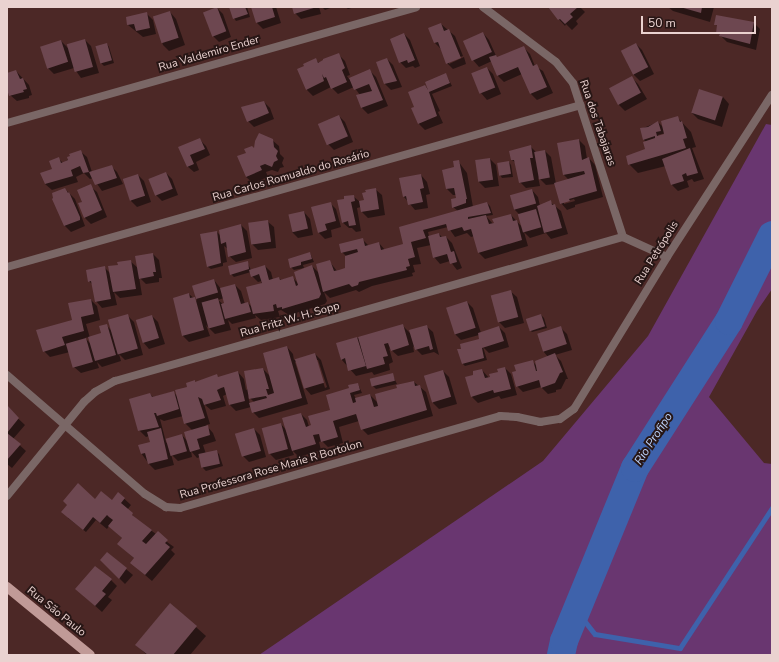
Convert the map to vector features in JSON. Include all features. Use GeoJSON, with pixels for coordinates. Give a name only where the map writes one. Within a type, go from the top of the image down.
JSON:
{"type":"FeatureCollection","features":[{"type":"Feature","properties":{"kind":"main road","name":"Rua São Paulo"},"geometry":{"type":"LineString","coordinates":[[7,587],[90,655]]}},
{"type":"Feature","properties":{"kind":"street","name":"Rua Valdemiro Ender"},"geometry":{"type":"LineString","coordinates":[[7,123],[416,7]]}},
{"type":"Feature","properties":{"kind":"street","name":"Rua dos Tabajaras"},"geometry":{"type":"LineString","coordinates":[[483,7],[556,62],[573,83],[623,237]]}},
{"type":"Feature","properties":{"kind":"street","name":"Rua Petrópolis"},"geometry":{"type":"LineString","coordinates":[[560,419],[574,409],[667,256],[772,95]]}},
{"type":"Feature","properties":{"kind":"street","name":"Rua Carlos Romualdo do Rosário"},"geometry":{"type":"LineString","coordinates":[[7,267],[581,105]]}},
{"type":"Feature","properties":{"kind":"street"},"geometry":{"type":"LineString","coordinates":[[623,237],[667,256]]}},
{"type":"Feature","properties":{"kind":"street","name":"Rua Fritz W. H. Sopp"},"geometry":{"type":"LineString","coordinates":[[7,496],[84,402],[95,392],[115,381],[623,237]]}},
{"type":"Feature","properties":{"kind":"street","name":"Rua Professora Rose Marie R Bortolon"},"geometry":{"type":"LineString","coordinates":[[7,375],[155,502],[166,507],[180,508],[500,416],[518,417],[540,422],[560,419]]}},
{"type":"Feature","properties":{"kind":"shaded area"},"geometry":{"type":"Polygon","coordinates":[[[766,124],[772,125],[772,289],[757,311],[709,397],[764,463],[772,464],[772,655],[259,655],[543,461],[648,336],[766,124]]]}},
{"type":"Feature","properties":{"kind":"building"},"geometry":{"type":"Polygon","coordinates":[[[217,7],[226,31],[212,37],[203,12],[217,7]]]}},
{"type":"Feature","properties":{"kind":"building"},"geometry":{"type":"Polygon","coordinates":[[[229,7],[245,7],[248,14],[233,19],[229,7]]]}},
{"type":"Feature","properties":{"kind":"building"},"geometry":{"type":"Polygon","coordinates":[[[251,7],[272,7],[275,17],[256,23],[251,7]]]}},
{"type":"Feature","properties":{"kind":"building"},"geometry":{"type":"Polygon","coordinates":[[[292,7],[317,7],[294,14],[292,7]]]}},
{"type":"Feature","properties":{"kind":"building"},"geometry":{"type":"Polygon","coordinates":[[[548,7],[578,7],[570,14],[573,17],[565,24],[560,19],[558,20],[548,7]]]}},
{"type":"Feature","properties":{"kind":"building"},"geometry":{"type":"Polygon","coordinates":[[[680,7],[702,7],[701,13],[680,7]]]}},
{"type":"Feature","properties":{"kind":"building"},"geometry":{"type":"Polygon","coordinates":[[[170,11],[179,38],[162,43],[153,17],[170,11]]]}},
{"type":"Feature","properties":{"kind":"building"},"geometry":{"type":"Polygon","coordinates":[[[147,12],[150,28],[136,31],[134,24],[127,25],[126,17],[147,12]]]}},
{"type":"Feature","properties":{"kind":"building"},"geometry":{"type":"Polygon","coordinates":[[[716,15],[754,22],[750,44],[719,36],[720,33],[716,33],[717,25],[714,25],[716,15]]]}},
{"type":"Feature","properties":{"kind":"building"},"geometry":{"type":"Polygon","coordinates":[[[441,23],[444,31],[449,29],[461,58],[446,64],[438,42],[434,43],[428,28],[441,23]]]}},
{"type":"Feature","properties":{"kind":"building"},"geometry":{"type":"Polygon","coordinates":[[[483,32],[492,52],[472,61],[463,41],[483,32]]]}},
{"type":"Feature","properties":{"kind":"building"},"geometry":{"type":"Polygon","coordinates":[[[404,33],[415,60],[408,63],[407,60],[399,63],[390,39],[404,33]]]}},
{"type":"Feature","properties":{"kind":"building"},"geometry":{"type":"Polygon","coordinates":[[[85,39],[93,67],[75,72],[67,44],[85,39]]]}},
{"type":"Feature","properties":{"kind":"building"},"geometry":{"type":"Polygon","coordinates":[[[61,40],[68,62],[47,69],[40,47],[61,40]]]}},
{"type":"Feature","properties":{"kind":"building"},"geometry":{"type":"Polygon","coordinates":[[[107,43],[112,60],[100,64],[95,46],[107,43]]]}},
{"type":"Feature","properties":{"kind":"building"},"geometry":{"type":"Polygon","coordinates":[[[636,43],[648,67],[633,75],[621,51],[636,43]]]}},
{"type":"Feature","properties":{"kind":"building"},"geometry":{"type":"Polygon","coordinates":[[[524,46],[533,66],[537,64],[547,87],[530,94],[518,67],[497,76],[489,57],[496,55],[497,57],[524,46]]]}},
{"type":"Feature","properties":{"kind":"building"},"geometry":{"type":"Polygon","coordinates":[[[339,53],[345,68],[342,70],[347,82],[331,89],[326,77],[324,78],[322,74],[324,81],[306,90],[297,69],[304,66],[303,64],[316,58],[318,63],[323,59],[339,53]]]}},
{"type":"Feature","properties":{"kind":"building"},"geometry":{"type":"Polygon","coordinates":[[[387,58],[397,81],[384,84],[376,62],[387,58]]]}},
{"type":"Feature","properties":{"kind":"building"},"geometry":{"type":"Polygon","coordinates":[[[487,67],[495,87],[479,94],[471,73],[487,67]]]}},
{"type":"Feature","properties":{"kind":"building"},"geometry":{"type":"Polygon","coordinates":[[[370,69],[383,100],[361,108],[356,95],[372,91],[369,84],[354,90],[349,78],[370,69]]]}},
{"type":"Feature","properties":{"kind":"building"},"geometry":{"type":"Polygon","coordinates":[[[16,70],[20,79],[23,78],[27,89],[23,90],[24,92],[9,96],[7,89],[7,73],[16,70]]]}},
{"type":"Feature","properties":{"kind":"building"},"geometry":{"type":"Polygon","coordinates":[[[446,73],[450,83],[429,92],[437,116],[418,124],[411,108],[414,107],[408,92],[425,85],[428,90],[425,82],[446,73]]]}},
{"type":"Feature","properties":{"kind":"building"},"geometry":{"type":"Polygon","coordinates":[[[632,76],[641,93],[618,105],[609,88],[632,76]]]}},
{"type":"Feature","properties":{"kind":"building"},"geometry":{"type":"Polygon","coordinates":[[[699,89],[723,97],[715,121],[691,113],[699,89]]]}},
{"type":"Feature","properties":{"kind":"building"},"geometry":{"type":"Polygon","coordinates":[[[264,101],[269,113],[247,122],[241,107],[264,101]]]}},
{"type":"Feature","properties":{"kind":"building"},"geometry":{"type":"Polygon","coordinates":[[[339,115],[348,136],[327,145],[318,124],[339,115]]]}},
{"type":"Feature","properties":{"kind":"building"},"geometry":{"type":"Polygon","coordinates":[[[678,116],[680,122],[682,121],[687,138],[683,139],[686,148],[628,165],[626,156],[645,149],[643,142],[655,138],[655,136],[643,140],[640,128],[648,127],[658,121],[661,131],[656,132],[657,136],[664,134],[661,121],[678,116]]]}},
{"type":"Feature","properties":{"kind":"building"},"geometry":{"type":"Polygon","coordinates":[[[259,133],[273,139],[274,147],[278,151],[276,156],[278,160],[274,162],[272,167],[265,164],[260,166],[262,170],[246,177],[237,156],[246,153],[244,149],[252,146],[254,148],[255,141],[259,133]]]}},
{"type":"Feature","properties":{"kind":"building"},"geometry":{"type":"Polygon","coordinates":[[[200,138],[205,149],[190,155],[194,164],[187,167],[178,147],[200,138]]]}},
{"type":"Feature","properties":{"kind":"building"},"geometry":{"type":"Polygon","coordinates":[[[579,139],[582,160],[589,157],[597,191],[569,199],[570,201],[560,204],[554,183],[585,174],[584,171],[563,175],[557,143],[579,139]]]}},
{"type":"Feature","properties":{"kind":"building"},"geometry":{"type":"Polygon","coordinates":[[[531,145],[533,158],[530,158],[534,180],[519,183],[514,160],[511,160],[509,151],[531,145]]]}},
{"type":"Feature","properties":{"kind":"building"},"geometry":{"type":"Polygon","coordinates":[[[690,148],[698,173],[687,176],[686,173],[682,175],[684,181],[671,185],[662,159],[690,148]]]}},
{"type":"Feature","properties":{"kind":"building"},"geometry":{"type":"Polygon","coordinates":[[[81,150],[89,172],[83,173],[80,166],[71,170],[73,176],[45,184],[40,173],[52,169],[49,161],[59,157],[61,163],[68,160],[67,157],[70,156],[69,154],[81,150]]]}},
{"type":"Feature","properties":{"kind":"building"},"geometry":{"type":"Polygon","coordinates":[[[545,150],[550,178],[539,179],[534,152],[545,150]]]}},
{"type":"Feature","properties":{"kind":"building"},"geometry":{"type":"Polygon","coordinates":[[[490,158],[493,180],[478,182],[475,160],[490,158]]]}},
{"type":"Feature","properties":{"kind":"building"},"geometry":{"type":"Polygon","coordinates":[[[459,160],[467,199],[466,203],[452,208],[451,199],[456,198],[454,188],[446,189],[442,170],[454,167],[453,161],[459,160]]]}},
{"type":"Feature","properties":{"kind":"building"},"geometry":{"type":"Polygon","coordinates":[[[509,161],[511,174],[499,176],[497,163],[509,161]]]}},
{"type":"Feature","properties":{"kind":"building"},"geometry":{"type":"Polygon","coordinates":[[[112,165],[117,178],[95,185],[89,172],[112,165]]]}},
{"type":"Feature","properties":{"kind":"building"},"geometry":{"type":"Polygon","coordinates":[[[166,172],[173,189],[155,196],[148,179],[166,172]]]}},
{"type":"Feature","properties":{"kind":"building"},"geometry":{"type":"Polygon","coordinates":[[[138,174],[145,196],[130,201],[123,179],[138,174]]]}},
{"type":"Feature","properties":{"kind":"building"},"geometry":{"type":"Polygon","coordinates":[[[421,174],[424,188],[420,189],[423,202],[408,205],[406,196],[403,197],[399,178],[421,174]]]}},
{"type":"Feature","properties":{"kind":"building"},"geometry":{"type":"Polygon","coordinates":[[[91,184],[102,210],[84,218],[78,203],[82,202],[77,190],[91,184]]]}},
{"type":"Feature","properties":{"kind":"building"},"geometry":{"type":"Polygon","coordinates":[[[65,188],[68,193],[69,192],[80,220],[64,226],[52,199],[52,193],[65,188]]]}},
{"type":"Feature","properties":{"kind":"building"},"geometry":{"type":"Polygon","coordinates":[[[376,188],[379,209],[361,212],[359,201],[364,200],[362,193],[366,192],[365,190],[376,188]]]}},
{"type":"Feature","properties":{"kind":"building"},"geometry":{"type":"Polygon","coordinates":[[[532,189],[536,203],[514,210],[510,195],[532,189]]]}},
{"type":"Feature","properties":{"kind":"building"},"geometry":{"type":"Polygon","coordinates":[[[354,195],[355,201],[351,202],[356,225],[349,226],[348,221],[342,223],[337,200],[344,199],[344,196],[354,195]]]}},
{"type":"Feature","properties":{"kind":"building"},"geometry":{"type":"Polygon","coordinates":[[[551,200],[552,205],[555,204],[562,228],[544,233],[537,206],[551,200]]]}},
{"type":"Feature","properties":{"kind":"building"},"geometry":{"type":"Polygon","coordinates":[[[331,202],[336,221],[325,224],[327,230],[318,233],[311,207],[331,202]]]}},
{"type":"Feature","properties":{"kind":"building"},"geometry":{"type":"Polygon","coordinates":[[[487,202],[491,213],[468,217],[468,219],[486,215],[489,224],[494,223],[492,219],[511,214],[513,221],[517,220],[522,240],[478,253],[471,229],[464,231],[462,227],[448,231],[446,224],[423,230],[426,238],[411,242],[415,257],[408,259],[410,266],[406,267],[407,270],[359,282],[358,285],[352,287],[349,284],[323,292],[316,264],[330,260],[334,271],[339,270],[345,268],[345,256],[358,252],[357,249],[341,253],[339,244],[363,238],[365,246],[379,242],[381,250],[403,244],[399,227],[487,202]]]}},
{"type":"Feature","properties":{"kind":"building"},"geometry":{"type":"Polygon","coordinates":[[[536,209],[541,227],[523,233],[518,214],[536,209]]]}},
{"type":"Feature","properties":{"kind":"building"},"geometry":{"type":"Polygon","coordinates":[[[304,211],[308,229],[292,232],[288,215],[304,211]]]}},
{"type":"Feature","properties":{"kind":"building"},"geometry":{"type":"Polygon","coordinates":[[[268,220],[271,242],[251,245],[248,223],[268,220]]]}},
{"type":"Feature","properties":{"kind":"building"},"geometry":{"type":"Polygon","coordinates":[[[241,224],[246,252],[228,257],[226,242],[221,244],[219,230],[241,224]]]}},
{"type":"Feature","properties":{"kind":"building"},"geometry":{"type":"Polygon","coordinates":[[[217,231],[221,263],[207,267],[200,234],[217,231]]]}},
{"type":"Feature","properties":{"kind":"building"},"geometry":{"type":"Polygon","coordinates":[[[439,233],[440,237],[446,236],[451,252],[454,251],[457,262],[450,264],[447,254],[433,258],[428,236],[439,233]]]}},
{"type":"Feature","properties":{"kind":"building"},"geometry":{"type":"Polygon","coordinates":[[[310,252],[312,259],[301,262],[301,265],[290,268],[288,259],[310,252]]]}},
{"type":"Feature","properties":{"kind":"building"},"geometry":{"type":"Polygon","coordinates":[[[153,253],[156,272],[153,272],[154,276],[139,279],[135,256],[153,253]]]}},
{"type":"Feature","properties":{"kind":"building"},"geometry":{"type":"Polygon","coordinates":[[[131,260],[136,289],[113,292],[108,266],[118,265],[117,262],[131,260]]]}},
{"type":"Feature","properties":{"kind":"building"},"geometry":{"type":"Polygon","coordinates":[[[248,261],[249,269],[230,275],[228,266],[248,261]]]}},
{"type":"Feature","properties":{"kind":"building"},"geometry":{"type":"Polygon","coordinates":[[[265,265],[269,280],[279,277],[280,280],[293,276],[296,286],[298,285],[294,272],[312,265],[321,294],[319,298],[282,309],[282,307],[277,308],[276,304],[273,305],[274,311],[253,314],[246,287],[262,283],[259,274],[251,277],[249,270],[265,265]]]}},
{"type":"Feature","properties":{"kind":"building"},"geometry":{"type":"Polygon","coordinates":[[[105,266],[111,299],[95,302],[91,281],[88,282],[86,270],[105,266]]]}},
{"type":"Feature","properties":{"kind":"building"},"geometry":{"type":"Polygon","coordinates":[[[214,279],[218,292],[196,299],[192,286],[214,279]]]}},
{"type":"Feature","properties":{"kind":"building"},"geometry":{"type":"Polygon","coordinates":[[[235,284],[241,304],[248,302],[251,312],[225,319],[221,304],[224,303],[220,288],[235,284]]]}},
{"type":"Feature","properties":{"kind":"building"},"geometry":{"type":"Polygon","coordinates":[[[511,290],[518,317],[498,322],[491,295],[511,290]]]}},
{"type":"Feature","properties":{"kind":"building"},"geometry":{"type":"Polygon","coordinates":[[[189,293],[190,298],[195,297],[204,330],[182,336],[173,298],[189,293]]]}},
{"type":"Feature","properties":{"kind":"building"},"geometry":{"type":"Polygon","coordinates":[[[218,298],[225,324],[209,328],[202,302],[218,298]]]}},
{"type":"Feature","properties":{"kind":"building"},"geometry":{"type":"Polygon","coordinates":[[[91,299],[94,314],[81,317],[84,331],[62,337],[65,345],[43,352],[36,330],[72,320],[68,303],[91,299]]]}},
{"type":"Feature","properties":{"kind":"building"},"geometry":{"type":"Polygon","coordinates":[[[467,301],[476,328],[455,334],[446,308],[467,301]]]}},
{"type":"Feature","properties":{"kind":"building"},"geometry":{"type":"Polygon","coordinates":[[[128,314],[138,349],[118,354],[108,320],[128,314]]]}},
{"type":"Feature","properties":{"kind":"building"},"geometry":{"type":"Polygon","coordinates":[[[541,314],[545,326],[530,331],[526,319],[541,314]]]}},
{"type":"Feature","properties":{"kind":"building"},"geometry":{"type":"Polygon","coordinates":[[[152,315],[159,338],[143,343],[136,320],[152,315]]]}},
{"type":"Feature","properties":{"kind":"building"},"geometry":{"type":"Polygon","coordinates":[[[107,324],[116,355],[95,361],[88,337],[101,333],[99,326],[107,324]]]}},
{"type":"Feature","properties":{"kind":"building"},"geometry":{"type":"Polygon","coordinates":[[[403,324],[409,345],[391,351],[388,343],[384,344],[388,356],[383,357],[385,364],[367,369],[358,337],[403,324]]]}},
{"type":"Feature","properties":{"kind":"building"},"geometry":{"type":"Polygon","coordinates":[[[427,325],[433,349],[430,350],[429,346],[415,350],[409,330],[427,325]]]}},
{"type":"Feature","properties":{"kind":"building"},"geometry":{"type":"Polygon","coordinates":[[[499,326],[504,341],[482,348],[484,358],[462,364],[457,349],[461,349],[460,344],[479,339],[478,333],[499,326]]]}},
{"type":"Feature","properties":{"kind":"building"},"geometry":{"type":"Polygon","coordinates":[[[561,326],[567,344],[543,352],[537,334],[561,326]]]}},
{"type":"Feature","properties":{"kind":"building"},"geometry":{"type":"Polygon","coordinates":[[[357,337],[366,366],[348,371],[345,358],[341,360],[336,343],[357,337]]]}},
{"type":"Feature","properties":{"kind":"building"},"geometry":{"type":"Polygon","coordinates":[[[86,338],[93,362],[73,368],[66,344],[86,338]]]}},
{"type":"Feature","properties":{"kind":"building"},"geometry":{"type":"Polygon","coordinates":[[[287,346],[302,398],[252,413],[249,403],[267,398],[266,396],[249,399],[244,371],[263,368],[269,389],[266,389],[268,395],[274,393],[263,353],[287,346]]]}},
{"type":"Feature","properties":{"kind":"building"},"geometry":{"type":"Polygon","coordinates":[[[315,353],[324,383],[304,389],[295,359],[315,353]]]}},
{"type":"Feature","properties":{"kind":"building"},"geometry":{"type":"Polygon","coordinates":[[[555,353],[563,372],[560,373],[555,383],[541,388],[539,380],[516,387],[512,372],[516,371],[514,365],[533,360],[537,371],[535,361],[555,353]]]}},
{"type":"Feature","properties":{"kind":"building"},"geometry":{"type":"Polygon","coordinates":[[[505,367],[511,389],[494,393],[493,390],[471,397],[465,377],[473,375],[473,371],[482,369],[485,378],[490,377],[489,374],[498,372],[497,369],[505,367]]]}},
{"type":"Feature","properties":{"kind":"building"},"geometry":{"type":"Polygon","coordinates":[[[443,370],[451,397],[432,403],[424,376],[443,370]]]}},
{"type":"Feature","properties":{"kind":"building"},"geometry":{"type":"Polygon","coordinates":[[[238,371],[245,401],[229,405],[224,387],[221,388],[217,390],[221,400],[204,405],[202,399],[198,397],[205,418],[184,424],[175,390],[187,387],[186,383],[195,380],[195,382],[217,374],[218,377],[238,371]]]}},
{"type":"Feature","properties":{"kind":"building"},"geometry":{"type":"Polygon","coordinates":[[[393,373],[395,381],[372,387],[370,379],[393,373]]]}},
{"type":"Feature","properties":{"kind":"building"},"geometry":{"type":"Polygon","coordinates":[[[414,381],[415,386],[420,385],[427,410],[361,430],[356,414],[333,421],[338,437],[321,442],[319,434],[313,435],[316,444],[292,451],[282,418],[301,413],[306,427],[311,425],[308,416],[330,410],[326,395],[349,388],[348,385],[358,383],[360,390],[350,393],[353,403],[356,402],[355,398],[370,394],[374,407],[378,406],[375,394],[397,388],[396,385],[414,381]]]}},
{"type":"Feature","properties":{"kind":"building"},"geometry":{"type":"Polygon","coordinates":[[[174,391],[179,409],[157,416],[156,413],[154,413],[159,427],[138,431],[129,399],[150,393],[152,397],[174,391]]]}},
{"type":"Feature","properties":{"kind":"building"},"geometry":{"type":"Polygon","coordinates":[[[7,405],[19,418],[7,433],[7,405]]]}},
{"type":"Feature","properties":{"kind":"building"},"geometry":{"type":"Polygon","coordinates":[[[281,423],[288,449],[269,454],[262,428],[281,423]]]}},
{"type":"Feature","properties":{"kind":"building"},"geometry":{"type":"Polygon","coordinates":[[[208,425],[210,435],[197,439],[200,449],[190,452],[184,432],[208,425]]]}},
{"type":"Feature","properties":{"kind":"building"},"geometry":{"type":"Polygon","coordinates":[[[161,428],[168,459],[148,464],[145,453],[141,454],[138,445],[150,442],[147,432],[161,428]]]}},
{"type":"Feature","properties":{"kind":"building"},"geometry":{"type":"Polygon","coordinates":[[[254,428],[261,451],[242,457],[235,434],[254,428]]]}},
{"type":"Feature","properties":{"kind":"building"},"geometry":{"type":"Polygon","coordinates":[[[7,433],[21,444],[7,460],[7,433]]]}},
{"type":"Feature","properties":{"kind":"building"},"geometry":{"type":"Polygon","coordinates":[[[182,434],[187,451],[171,456],[166,439],[182,434]]]}},
{"type":"Feature","properties":{"kind":"building"},"geometry":{"type":"Polygon","coordinates":[[[217,450],[220,464],[201,468],[198,454],[217,450]]]}},
{"type":"Feature","properties":{"kind":"building"},"geometry":{"type":"Polygon","coordinates":[[[78,483],[95,499],[101,491],[112,500],[118,492],[125,498],[121,503],[133,513],[132,515],[152,530],[142,541],[146,544],[158,531],[168,540],[165,543],[170,547],[145,575],[130,563],[134,558],[117,544],[122,538],[108,526],[113,520],[107,515],[100,523],[93,517],[83,530],[61,512],[67,505],[63,501],[78,483]]]}},
{"type":"Feature","properties":{"kind":"building"},"geometry":{"type":"Polygon","coordinates":[[[107,552],[127,568],[119,579],[100,560],[107,552]]]}},
{"type":"Feature","properties":{"kind":"building"},"geometry":{"type":"Polygon","coordinates":[[[95,566],[112,579],[102,591],[106,594],[95,606],[75,589],[95,566]]]}},
{"type":"Feature","properties":{"kind":"building"},"geometry":{"type":"Polygon","coordinates":[[[170,603],[197,626],[173,655],[148,655],[135,645],[170,603]]]}},
{"type":"Feature","properties":{"kind":"waterway","name":"Rio Profipo"},"geometry":{"type":"LineString","coordinates":[[561,655],[564,641],[635,468],[729,321],[772,235]]}},
{"type":"Feature","properties":{"kind":"waterway"},"geometry":{"type":"LineString","coordinates":[[577,611],[595,634],[680,648],[772,508]]}}]}
